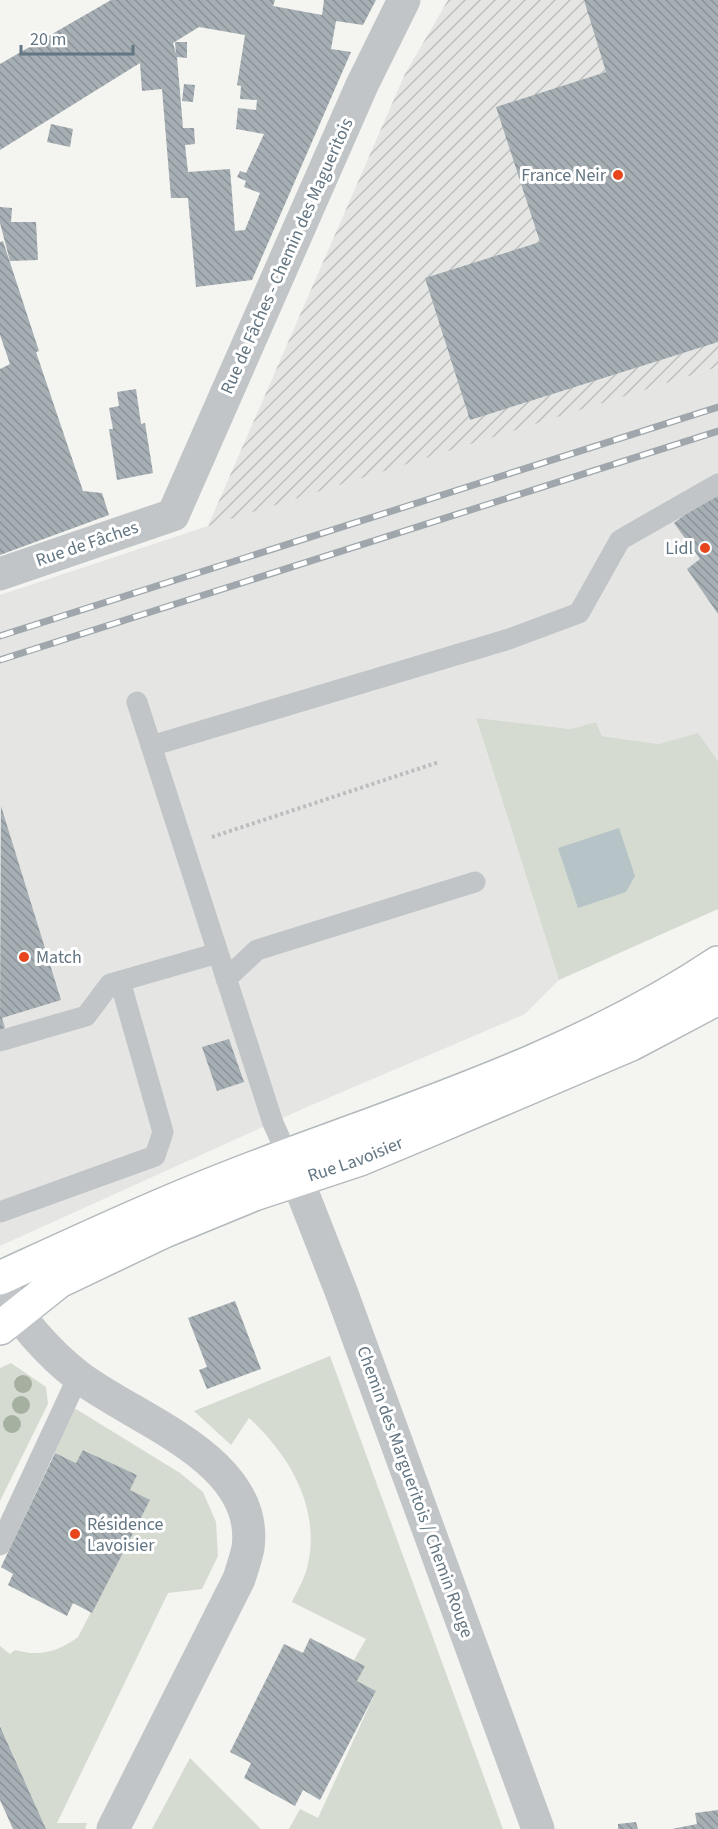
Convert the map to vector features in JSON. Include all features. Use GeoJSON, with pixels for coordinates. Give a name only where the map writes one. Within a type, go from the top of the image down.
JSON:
{"type":"FeatureCollection","features":[{"type":"Feature","properties":{"kind":"main road","name":"Rue Lavoisier"},"geometry":{"type":"LineString","coordinates":[[4,1300],[59,1281],[164,1231],[254,1194],[293,1168],[406,1113],[553,1052],[638,1012],[718,963]]}},
{"type":"Feature","properties":{"kind":"main road","name":"Rue Lavoisier"},"geometry":{"type":"LineString","coordinates":[[4,1300],[64,1249],[222,1181],[360,1159],[597,1059],[718,998]]}},
{"type":"Feature","properties":{"kind":"street","name":"Rue de Fâches - Chemin des Magueritois"},"geometry":{"type":"LineString","coordinates":[[173,515],[362,85],[404,0]]}},
{"type":"Feature","properties":{"kind":"street","name":"Rue de Fâches"},"geometry":{"type":"LineString","coordinates":[[0,574],[173,515]]}},
{"type":"Feature","properties":{"kind":"street","name":"Chemin des Margueritois / Chemin Rouge"},"geometry":{"type":"LineString","coordinates":[[293,1168],[345,1302],[538,1829]]}},
{"type":"Feature","properties":{"kind":"street"},"geometry":{"type":"LineString","coordinates":[[4,1300],[53,1354],[78,1377],[215,1464],[236,1490],[246,1514],[248,1548],[239,1579],[112,1829]]}},
{"type":"Feature","properties":{"kind":"lane"},"geometry":{"type":"LineString","coordinates":[[151,746],[508,639],[579,612],[620,540],[718,484]]}},
{"type":"Feature","properties":{"kind":"lane"},"geometry":{"type":"LineString","coordinates":[[137,702],[273,1123],[293,1168]]}},
{"type":"Feature","properties":{"kind":"lane"},"geometry":{"type":"LineString","coordinates":[[226,979],[257,950],[475,882]]}},
{"type":"Feature","properties":{"kind":"lane"},"geometry":{"type":"LineString","coordinates":[[0,1041],[86,1016],[110,984],[218,953]]}},
{"type":"Feature","properties":{"kind":"lane"},"geometry":{"type":"LineString","coordinates":[[0,1212],[155,1156],[163,1132],[120,981]]}},
{"type":"Feature","properties":{"kind":"lane"},"geometry":{"type":"LineString","coordinates":[[0,1545],[78,1377]]}},
{"type":"Feature","properties":{"kind":"path"},"geometry":{"type":"LineString","coordinates":[[183,847],[439,762]]}},
{"type":"Feature","properties":{"kind":"shaded area"},"geometry":{"type":"Polygon","coordinates":[[[448,0],[718,0],[718,367],[208,526],[405,74],[448,0]]]}},
{"type":"Feature","properties":{"kind":"shaded area"},"geometry":{"type":"Polygon","coordinates":[[[718,367],[718,761],[698,734],[659,744],[602,736],[596,722],[570,729],[476,719],[559,980],[525,1014],[307,1107],[0,1246],[0,595],[244,514],[718,367]]]}},
{"type":"Feature","properties":{"kind":"shaded area"},"geometry":{"type":"Polygon","coordinates":[[[476,718],[570,729],[596,722],[602,736],[659,744],[698,733],[718,761],[718,909],[559,980],[476,718]]]}},
{"type":"Feature","properties":{"kind":"shaded area"},"geometry":{"type":"Polygon","coordinates":[[[619,828],[635,876],[626,892],[578,908],[558,848],[619,828]]]}},
{"type":"Feature","properties":{"kind":"shaded area"},"geometry":{"type":"Polygon","coordinates":[[[330,1356],[503,1829],[289,1829],[300,1809],[318,1818],[376,1691],[357,1681],[364,1666],[354,1660],[366,1639],[292,1602],[307,1568],[310,1525],[299,1485],[277,1449],[249,1418],[231,1445],[194,1411],[330,1356]]]}},
{"type":"Feature","properties":{"kind":"shaded area"},"geometry":{"type":"Polygon","coordinates":[[[11,1363],[46,1387],[48,1404],[0,1501],[0,1368],[11,1363]]]}},
{"type":"Feature","properties":{"kind":"shaded area"},"geometry":{"type":"Polygon","coordinates":[[[76,1409],[180,1473],[203,1492],[216,1522],[218,1556],[202,1589],[168,1593],[57,1823],[87,1823],[85,1829],[46,1829],[0,1725],[0,1646],[10,1654],[15,1650],[40,1653],[55,1650],[78,1637],[149,1501],[130,1490],[136,1475],[84,1450],[76,1463],[55,1453],[53,1448],[72,1411],[76,1409]]]}},
{"type":"Feature","properties":{"kind":"shaded area"},"geometry":{"type":"Polygon","coordinates":[[[190,1758],[261,1829],[152,1829],[190,1758]]]}},
{"type":"Feature","properties":{"kind":"building"},"geometry":{"type":"Polygon","coordinates":[[[111,0],[275,0],[273,6],[322,15],[324,0],[376,0],[363,25],[336,21],[331,49],[351,52],[252,280],[196,287],[188,198],[171,198],[162,89],[142,91],[140,63],[0,150],[0,64],[111,0]],[[199,27],[173,43],[176,54],[175,42],[187,42],[187,58],[177,57],[183,128],[194,128],[195,144],[185,145],[188,172],[230,169],[235,231],[245,230],[260,193],[244,187],[246,181],[237,177],[240,171],[246,173],[264,134],[236,129],[238,108],[256,110],[257,100],[240,99],[241,86],[237,85],[245,35],[199,27]]]}},
{"type":"Feature","properties":{"kind":"building","name":"France Neir"},"geometry":{"type":"Polygon","coordinates":[[[584,0],[718,0],[718,342],[470,420],[425,278],[540,242],[496,107],[606,72],[584,0]]]}},
{"type":"Feature","properties":{"kind":"building"},"geometry":{"type":"Polygon","coordinates":[[[184,84],[195,85],[193,102],[182,101],[184,84]]]}},
{"type":"Feature","properties":{"kind":"building"},"geometry":{"type":"Polygon","coordinates":[[[51,124],[73,129],[70,147],[47,142],[51,124]]]}},
{"type":"Feature","properties":{"kind":"building"},"geometry":{"type":"Polygon","coordinates":[[[0,207],[12,208],[11,222],[36,222],[38,260],[10,261],[0,223],[0,207]]]}},
{"type":"Feature","properties":{"kind":"building"},"geometry":{"type":"Polygon","coordinates":[[[3,241],[39,351],[36,352],[83,491],[102,493],[109,515],[0,555],[0,369],[10,364],[0,335],[0,242],[3,241]]]}},
{"type":"Feature","properties":{"kind":"building"},"geometry":{"type":"Polygon","coordinates":[[[136,389],[141,424],[145,423],[153,473],[117,480],[109,429],[113,429],[109,408],[119,406],[117,392],[136,389]]]}},
{"type":"Feature","properties":{"kind":"building","name":"Lidl"},"geometry":{"type":"Polygon","coordinates":[[[718,496],[718,614],[687,569],[700,559],[674,523],[703,501],[718,496]]]}},
{"type":"Feature","properties":{"kind":"building","name":"Match"},"geometry":{"type":"Polygon","coordinates":[[[1,806],[61,1000],[2,1018],[5,1028],[0,1030],[1,806]]]}},
{"type":"Feature","properties":{"kind":"building"},"geometry":{"type":"Polygon","coordinates":[[[229,1039],[244,1082],[217,1091],[202,1047],[229,1039]]]}},
{"type":"Feature","properties":{"kind":"building"},"geometry":{"type":"Polygon","coordinates":[[[235,1301],[261,1369],[207,1389],[199,1370],[207,1367],[188,1318],[235,1301]]]}},
{"type":"Feature","properties":{"kind":"building","name":"Résidence Lavoisier"},"geometry":{"type":"Polygon","coordinates":[[[83,1450],[137,1475],[130,1490],[150,1500],[92,1613],[73,1603],[67,1616],[8,1585],[13,1574],[1,1567],[55,1453],[76,1463],[83,1450]]]}},
{"type":"Feature","properties":{"kind":"building"},"geometry":{"type":"Polygon","coordinates":[[[310,1638],[365,1666],[357,1681],[376,1691],[320,1800],[303,1790],[295,1806],[244,1778],[251,1763],[230,1752],[284,1644],[303,1653],[310,1638]]]}},
{"type":"Feature","properties":{"kind":"building"},"geometry":{"type":"Polygon","coordinates":[[[0,1726],[46,1829],[13,1829],[0,1800],[0,1726]]]}},
{"type":"Feature","properties":{"kind":"building"},"geometry":{"type":"Polygon","coordinates":[[[718,1810],[718,1829],[672,1829],[697,1824],[695,1813],[718,1810]]]}},
{"type":"Feature","properties":{"kind":"building"},"geometry":{"type":"Polygon","coordinates":[[[636,1822],[638,1829],[618,1829],[618,1824],[636,1822]]]}},
{"type":"Feature","properties":{"kind":"railway"},"geometry":{"type":"LineString","coordinates":[[0,636],[718,407]]}},
{"type":"Feature","properties":{"kind":"railway"},"geometry":{"type":"LineString","coordinates":[[0,660],[718,431]]}},
{"type":"Feature","properties":{"kind":"place","name":"France Neir"},"geometry":{"type":"Point","coordinates":[618,175]}},
{"type":"Feature","properties":{"kind":"place","name":"Lidl"},"geometry":{"type":"Point","coordinates":[705,548]}},
{"type":"Feature","properties":{"kind":"place","name":"Match"},"geometry":{"type":"Point","coordinates":[24,957]}},
{"type":"Feature","properties":{"kind":"place","name":"Résidence Lavoisier"},"geometry":{"type":"Point","coordinates":[75,1534]}}]}
